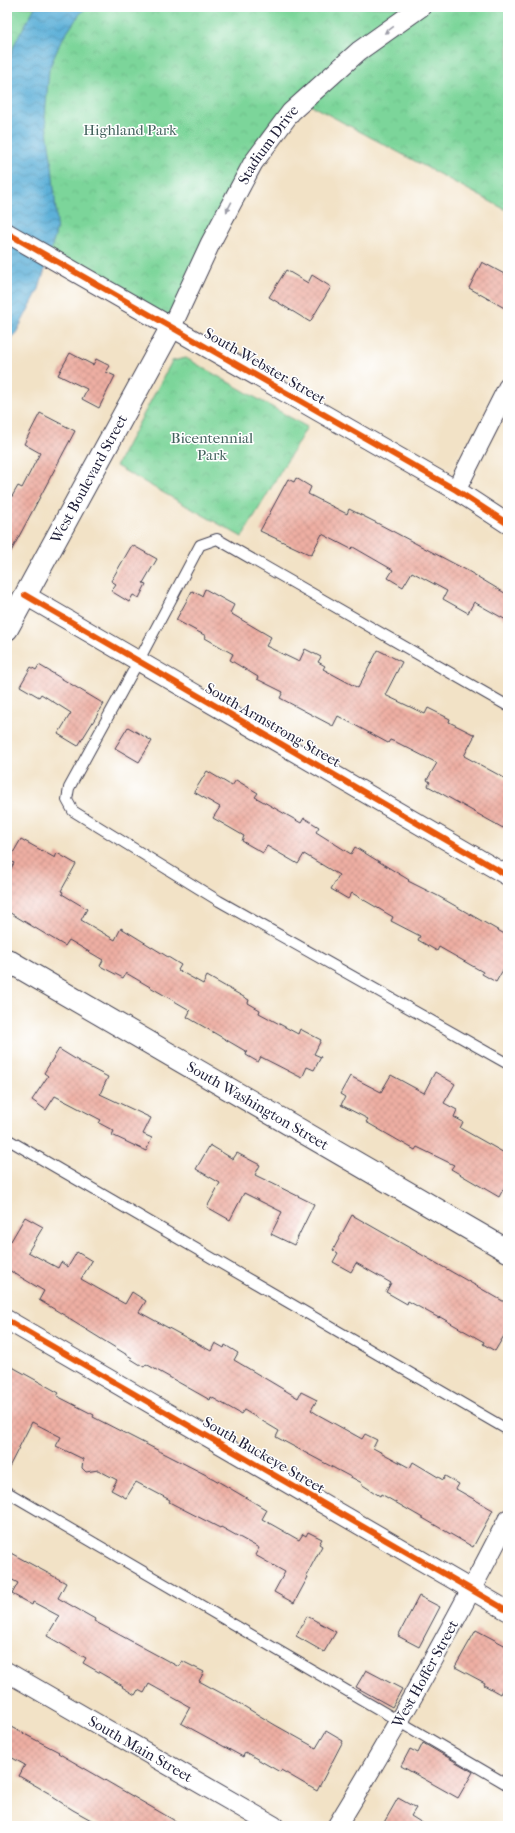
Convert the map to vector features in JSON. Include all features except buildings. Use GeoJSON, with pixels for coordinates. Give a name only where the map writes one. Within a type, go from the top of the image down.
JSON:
{"type":"FeatureCollection","features":[{"type":"Feature","properties":{"kind":"main road","name":"West Boulevard Street"},"geometry":{"type":"LineString","coordinates":[[7,629],[171,328]]}},
{"type":"Feature","properties":{"kind":"main road","name":"South Washington Street"},"geometry":{"type":"LineString","coordinates":[[7,960],[508,1250]]}},
{"type":"Feature","properties":{"kind":"street","name":"Stadium Drive"},"geometry":{"type":"LineString","coordinates":[[171,328],[210,244],[253,163],[291,112],[359,51],[421,7]]}},
{"type":"Feature","properties":{"kind":"street","name":"South Webster Street"},"geometry":{"type":"LineString","coordinates":[[7,233],[456,490],[508,524]]}},
{"type":"Feature","properties":{"kind":"street"},"geometry":{"type":"LineString","coordinates":[[456,490],[508,387]]}},
{"type":"Feature","properties":{"kind":"street","name":"South Armstrong Street"},"geometry":{"type":"LineString","coordinates":[[25,595],[508,876]]}},
{"type":"Feature","properties":{"kind":"street","name":"South Buckeye Street"},"geometry":{"type":"LineString","coordinates":[[7,1320],[508,1611]]}},
{"type":"Feature","properties":{"kind":"street","name":"West Hoffer Street"},"geometry":{"type":"LineString","coordinates":[[337,1826],[399,1722],[472,1590],[508,1519]]}},
{"type":"Feature","properties":{"kind":"street","name":"South Main Street"},"geometry":{"type":"LineString","coordinates":[[7,1672],[274,1826]]}},
{"type":"Feature","properties":{"kind":"lane"},"geometry":{"type":"LineString","coordinates":[[508,706],[217,539],[200,545],[69,788],[67,800],[73,811],[219,901],[508,1064]]}},
{"type":"Feature","properties":{"kind":"lane"},"geometry":{"type":"LineString","coordinates":[[7,1139],[508,1430]]}},
{"type":"Feature","properties":{"kind":"lane"},"geometry":{"type":"LineString","coordinates":[[7,1492],[508,1785]]}},
{"type":"Feature","properties":{"kind":"green space","name":"Highland Park"},"geometry":{"type":"Polygon","coordinates":[[[7,7],[508,7],[508,211],[303,101],[291,112],[171,328],[7,233],[7,7]]]}},
{"type":"Feature","properties":{"kind":"green space","name":"Bicentennial Park"},"geometry":{"type":"Polygon","coordinates":[[[186,358],[307,427],[242,537],[116,466],[172,361],[186,358]]]}},
{"type":"Feature","properties":{"kind":"water"},"geometry":{"type":"Polygon","coordinates":[[[35,7],[87,7],[79,15],[61,41],[49,69],[45,117],[52,165],[57,223],[55,236],[39,289],[16,333],[7,343],[7,67],[15,43],[35,7]]]}},
{"type":"Feature","properties":{"kind":"cycle path"},"geometry":{"type":"LineString","coordinates":[[7,233],[456,490],[508,524]]}},
{"type":"Feature","properties":{"kind":"cycle path"},"geometry":{"type":"LineString","coordinates":[[25,595],[508,876]]}},
{"type":"Feature","properties":{"kind":"cycle path"},"geometry":{"type":"LineString","coordinates":[[7,1320],[508,1611]]}}]}
